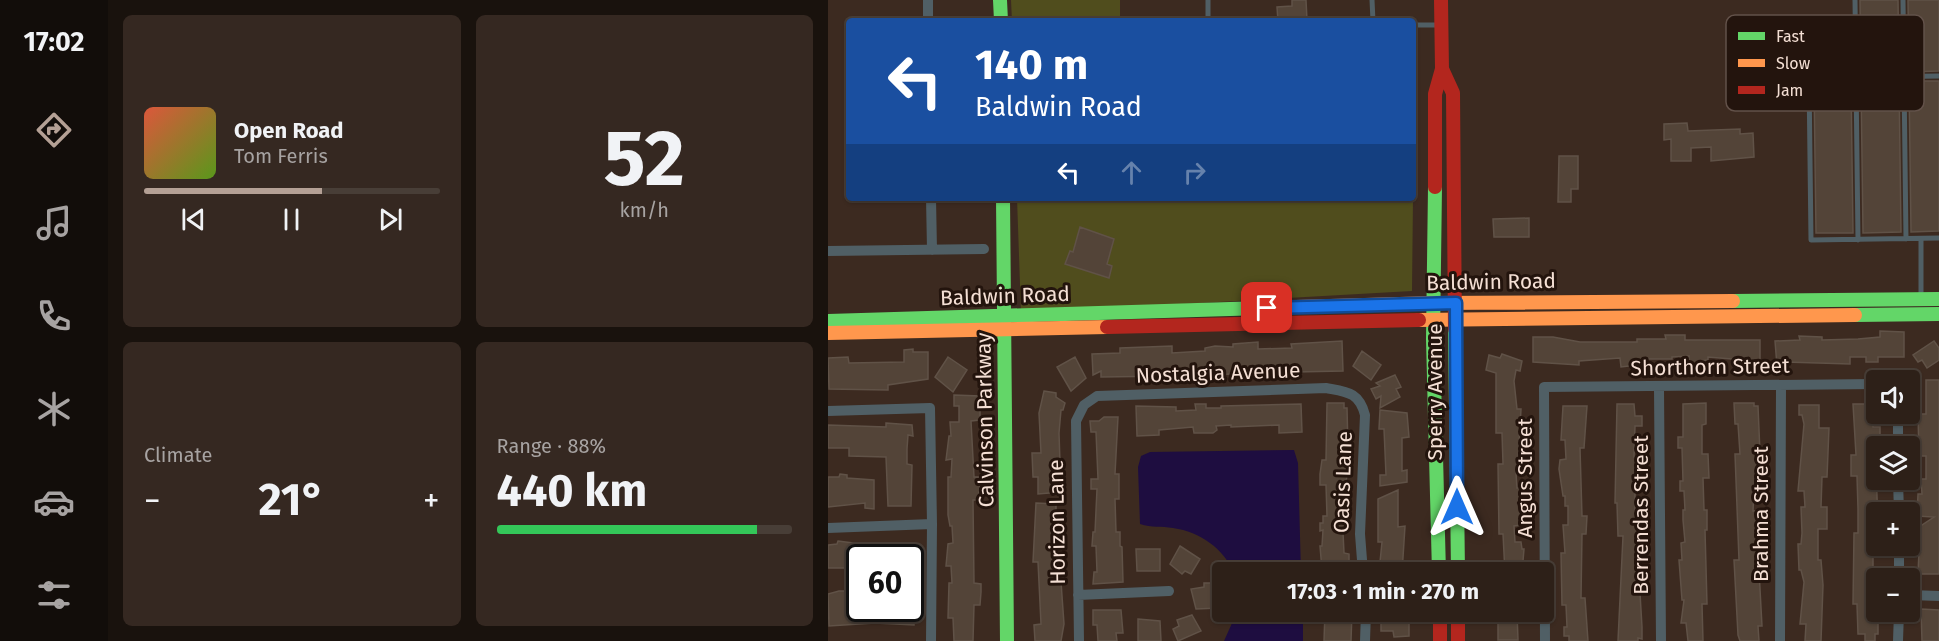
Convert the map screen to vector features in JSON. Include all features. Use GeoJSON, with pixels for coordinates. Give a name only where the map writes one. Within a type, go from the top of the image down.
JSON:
{"type":"FeatureCollection","features":[{"type":"Feature","properties":{"kind":"main road"},"geometry":{"type":"LineString","coordinates":[[1000,0],[1001,18]]}},
{"type":"Feature","properties":{"kind":"main road","name":"Sperry Avenue"},"geometry":{"type":"LineString","coordinates":[[1439,562],[1433,320],[1435,94],[1442,69],[1441,0]]}},
{"type":"Feature","properties":{"kind":"main road","name":"Sperry Avenue"},"geometry":{"type":"LineString","coordinates":[[1442,69],[1452,93],[1458,562]]}},
{"type":"Feature","properties":{"kind":"main road","name":"Calvinson Parkway"},"geometry":{"type":"LineString","coordinates":[[1003,201],[1007,641]]}},
{"type":"Feature","properties":{"kind":"main road"},"geometry":{"type":"LineString","coordinates":[[1849,315],[1879,307],[1915,307],[1922,300]]}},
{"type":"Feature","properties":{"kind":"main road","name":"Baldwin Road"},"geometry":{"type":"LineString","coordinates":[[828,333],[1434,303],[1939,300]]}},
{"type":"Feature","properties":{"kind":"main road","name":"Baldwin Road"},"geometry":{"type":"LineString","coordinates":[[828,321],[1005,323],[1939,314]]}},
{"type":"Feature","properties":{"kind":"main road"},"geometry":{"type":"LineString","coordinates":[[1440,622],[1440,641]]}},
{"type":"Feature","properties":{"kind":"main road"},"geometry":{"type":"LineString","coordinates":[[1458,622],[1458,641]]}},
{"type":"Feature","properties":{"kind":"street"},"geometry":{"type":"LineString","coordinates":[[928,0],[928,18]]}},
{"type":"Feature","properties":{"kind":"street"},"geometry":{"type":"LineString","coordinates":[[932,201],[932,250]]}},
{"type":"Feature","properties":{"kind":"street"},"geometry":{"type":"LineString","coordinates":[[828,251],[984,249]]}},
{"type":"Feature","properties":{"kind":"street","name":"Shorthorn Street"},"geometry":{"type":"LineString","coordinates":[[1544,387],[1780,387],[1866,384]]}},
{"type":"Feature","properties":{"kind":"street","name":"Angus Street"},"geometry":{"type":"LineString","coordinates":[[1544,387],[1545,641]]}},
{"type":"Feature","properties":{"kind":"street","name":"Brahma Street"},"geometry":{"type":"LineString","coordinates":[[1780,387],[1780,641]]}},
{"type":"Feature","properties":{"kind":"street","name":"Nostalgia Avenue"},"geometry":{"type":"LineString","coordinates":[[1084,405],[1097,396],[1326,388],[1355,394]]}},
{"type":"Feature","properties":{"kind":"street","name":"Berrendas Street"},"geometry":{"type":"LineString","coordinates":[[1659,388],[1661,641]]}},
{"type":"Feature","properties":{"kind":"street","name":"Oasis Lane"},"geometry":{"type":"LineString","coordinates":[[1355,394],[1362,402],[1365,414],[1360,534],[1363,562]]}},
{"type":"Feature","properties":{"kind":"street","name":"Horizon Lane"},"geometry":{"type":"LineString","coordinates":[[1079,641],[1075,439],[1076,421],[1084,405]]}},
{"type":"Feature","properties":{"kind":"street"},"geometry":{"type":"LineString","coordinates":[[828,411],[930,408],[931,641]]}},
{"type":"Feature","properties":{"kind":"street"},"geometry":{"type":"LineString","coordinates":[[828,528],[932,524]]}},
{"type":"Feature","properties":{"kind":"street"},"geometry":{"type":"LineString","coordinates":[[1078,595],[1169,591]]}},
{"type":"Feature","properties":{"kind":"street"},"geometry":{"type":"LineString","coordinates":[[1920,596],[1939,596]]}},
{"type":"Feature","properties":{"kind":"street"},"geometry":{"type":"LineString","coordinates":[[1365,641],[1366,622]]}},
{"type":"Feature","properties":{"kind":"street"},"geometry":{"type":"LineString","coordinates":[[1898,641],[1899,622]]}},
{"type":"Feature","properties":{"kind":"lane"},"geometry":{"type":"LineString","coordinates":[[1208,0],[1208,18]]}},
{"type":"Feature","properties":{"kind":"lane"},"geometry":{"type":"LineString","coordinates":[[1372,0],[1373,18]]}},
{"type":"Feature","properties":{"kind":"lane"},"geometry":{"type":"LineString","coordinates":[[1855,0],[1855,15]]}},
{"type":"Feature","properties":{"kind":"lane"},"geometry":{"type":"LineString","coordinates":[[1903,0],[1903,15]]}},
{"type":"Feature","properties":{"kind":"lane"},"geometry":{"type":"LineString","coordinates":[[1416,25],[1442,25]]}},
{"type":"Feature","properties":{"kind":"lane"},"geometry":{"type":"LineString","coordinates":[[1924,76],[1939,76]]}},
{"type":"Feature","properties":{"kind":"lane"},"geometry":{"type":"LineString","coordinates":[[1809,111],[1811,240],[1939,238]]}},
{"type":"Feature","properties":{"kind":"lane"},"geometry":{"type":"LineString","coordinates":[[1856,111],[1858,240]]}},
{"type":"Feature","properties":{"kind":"lane"},"geometry":{"type":"LineString","coordinates":[[1904,111],[1906,239]]}},
{"type":"Feature","properties":{"kind":"lane"},"geometry":{"type":"LineString","coordinates":[[1920,239],[1922,300]]}},
{"type":"Feature","properties":{"kind":"shaded area"},"geometry":{"type":"Polygon","coordinates":[[[1011,0],[1120,0],[1120,18],[1012,18],[1011,0]]]}},
{"type":"Feature","properties":{"kind":"shaded area"},"geometry":{"type":"Polygon","coordinates":[[[1017,201],[1413,201],[1412,291],[1021,313],[1017,201]]]}},
{"type":"Feature","properties":{"kind":"shaded area"},"geometry":{"type":"Polygon","coordinates":[[[1294,450],[1298,463],[1301,562],[1228,562],[1210,543],[1193,533],[1169,527],[1140,524],[1138,467],[1141,456],[1150,452],[1294,450]]]}},
{"type":"Feature","properties":{"kind":"shaded area"},"geometry":{"type":"Polygon","coordinates":[[[1233,622],[1303,622],[1303,641],[1224,641],[1233,622]]]}},
{"type":"Feature","properties":{"kind":"building"},"geometry":{"type":"Polygon","coordinates":[[[1292,0],[1306,0],[1307,18],[1278,18],[1277,7],[1292,6],[1292,0]]]}},
{"type":"Feature","properties":{"kind":"building"},"geometry":{"type":"Polygon","coordinates":[[[1860,0],[1898,0],[1898,15],[1860,15],[1860,0]]]}},
{"type":"Feature","properties":{"kind":"building"},"geometry":{"type":"Polygon","coordinates":[[[1908,0],[1939,0],[1939,71],[1924,72],[1924,15],[1908,15],[1908,0]]]}},
{"type":"Feature","properties":{"kind":"building"},"geometry":{"type":"Polygon","coordinates":[[[1924,81],[1939,81],[1939,231],[1911,232],[1909,111],[1924,111],[1924,81]]]}},
{"type":"Feature","properties":{"kind":"building"},"geometry":{"type":"Polygon","coordinates":[[[1814,111],[1851,111],[1853,233],[1816,233],[1814,111]]]}},
{"type":"Feature","properties":{"kind":"building"},"geometry":{"type":"Polygon","coordinates":[[[1861,111],[1899,111],[1901,232],[1863,233],[1861,111]]]}},
{"type":"Feature","properties":{"kind":"building"},"geometry":{"type":"Polygon","coordinates":[[[1687,123],[1688,131],[1740,129],[1740,134],[1753,133],[1754,157],[1711,161],[1711,147],[1691,148],[1691,161],[1671,161],[1671,139],[1664,140],[1664,124],[1687,123]]]}},
{"type":"Feature","properties":{"kind":"building"},"geometry":{"type":"Polygon","coordinates":[[[1559,156],[1578,156],[1578,189],[1571,189],[1571,202],[1558,202],[1559,156]]]}},
{"type":"Feature","properties":{"kind":"building"},"geometry":{"type":"Polygon","coordinates":[[[1529,218],[1529,237],[1494,237],[1493,219],[1529,218]]]}},
{"type":"Feature","properties":{"kind":"building"},"geometry":{"type":"Polygon","coordinates":[[[1080,227],[1114,239],[1107,264],[1112,266],[1109,278],[1065,264],[1070,251],[1073,252],[1080,227]]]}},
{"type":"Feature","properties":{"kind":"building"},"geometry":{"type":"Polygon","coordinates":[[[1880,331],[1904,332],[1904,357],[1878,357],[1878,362],[1866,362],[1866,357],[1850,357],[1850,364],[1785,362],[1785,366],[1777,366],[1775,341],[1800,340],[1799,336],[1822,337],[1822,340],[1880,337],[1880,331]]]}},
{"type":"Feature","properties":{"kind":"building"},"geometry":{"type":"Polygon","coordinates":[[[1665,335],[1685,335],[1685,340],[1760,340],[1760,360],[1752,360],[1752,365],[1744,365],[1744,360],[1708,357],[1708,360],[1700,361],[1700,366],[1689,366],[1689,356],[1672,357],[1672,359],[1646,359],[1646,364],[1621,367],[1620,358],[1579,361],[1579,365],[1533,362],[1533,337],[1553,337],[1580,342],[1637,342],[1637,339],[1666,339],[1665,335]]]}},
{"type":"Feature","properties":{"kind":"building"},"geometry":{"type":"Polygon","coordinates":[[[1342,341],[1343,371],[1295,372],[1295,367],[1279,368],[1279,373],[1272,374],[1272,370],[1263,371],[1263,368],[1245,369],[1245,373],[1215,375],[1215,371],[1172,376],[1101,377],[1101,371],[1093,375],[1092,354],[1120,353],[1120,348],[1172,346],[1172,353],[1205,351],[1205,348],[1215,346],[1233,347],[1233,344],[1258,342],[1258,349],[1292,348],[1291,344],[1342,341]]]}},
{"type":"Feature","properties":{"kind":"building"},"geometry":{"type":"Polygon","coordinates":[[[1934,341],[1939,348],[1939,360],[1927,368],[1922,360],[1918,362],[1913,355],[1934,341]]]}},
{"type":"Feature","properties":{"kind":"building"},"geometry":{"type":"Polygon","coordinates":[[[913,349],[913,352],[928,352],[928,379],[888,385],[888,390],[829,389],[828,358],[848,357],[849,363],[904,362],[904,350],[913,349]]]}},
{"type":"Feature","properties":{"kind":"building"},"geometry":{"type":"Polygon","coordinates":[[[1362,351],[1381,365],[1371,380],[1353,366],[1362,351]]]}},
{"type":"Feature","properties":{"kind":"building"},"geometry":{"type":"Polygon","coordinates":[[[1502,354],[1522,361],[1520,371],[1516,370],[1514,381],[1517,409],[1521,409],[1518,462],[1522,462],[1522,473],[1516,473],[1517,488],[1523,488],[1523,512],[1522,525],[1514,526],[1515,542],[1521,542],[1522,549],[1524,549],[1523,562],[1504,562],[1503,534],[1499,534],[1498,464],[1503,464],[1502,433],[1496,433],[1496,373],[1486,370],[1489,355],[1500,358],[1502,354]]]}},
{"type":"Feature","properties":{"kind":"building"},"geometry":{"type":"Polygon","coordinates":[[[948,357],[967,370],[953,392],[935,377],[948,357]]]}},
{"type":"Feature","properties":{"kind":"building"},"geometry":{"type":"Polygon","coordinates":[[[1075,357],[1086,378],[1071,391],[1057,367],[1075,357]]]}},
{"type":"Feature","properties":{"kind":"building"},"geometry":{"type":"Polygon","coordinates":[[[1395,375],[1401,387],[1396,389],[1400,397],[1380,408],[1381,396],[1376,399],[1371,389],[1380,386],[1376,383],[1395,375]]]}},
{"type":"Feature","properties":{"kind":"building"},"geometry":{"type":"Polygon","coordinates":[[[1926,380],[1939,380],[1939,574],[1920,574],[1918,568],[1921,551],[1920,526],[1934,517],[1920,516],[1920,502],[1918,502],[1918,494],[1922,494],[1921,479],[1926,479],[1926,456],[1920,456],[1918,424],[1920,414],[1926,414],[1926,380]]]}},
{"type":"Feature","properties":{"kind":"building"},"geometry":{"type":"Polygon","coordinates":[[[1044,391],[1056,393],[1056,397],[1065,403],[1061,410],[1059,433],[1061,492],[1038,494],[1038,477],[1033,477],[1032,453],[1041,453],[1039,413],[1044,391]]]}},
{"type":"Feature","properties":{"kind":"building"},"geometry":{"type":"Polygon","coordinates":[[[954,395],[980,396],[980,420],[971,421],[974,477],[981,477],[978,500],[973,500],[974,583],[981,584],[981,592],[980,605],[974,605],[973,641],[954,641],[953,618],[948,618],[949,583],[952,583],[951,566],[946,566],[948,544],[953,543],[952,526],[950,526],[948,515],[948,477],[951,477],[952,459],[946,460],[949,436],[951,436],[950,422],[959,422],[959,406],[954,406],[954,395]]]}},
{"type":"Feature","properties":{"kind":"building"},"geometry":{"type":"Polygon","coordinates":[[[1327,403],[1344,403],[1344,408],[1347,408],[1348,447],[1343,447],[1343,464],[1348,463],[1344,506],[1346,532],[1343,532],[1344,553],[1349,554],[1349,562],[1321,562],[1320,546],[1322,546],[1323,530],[1320,531],[1320,523],[1323,523],[1323,516],[1327,516],[1326,485],[1320,485],[1320,474],[1322,460],[1326,460],[1327,403]]]}},
{"type":"Feature","properties":{"kind":"building"},"geometry":{"type":"Polygon","coordinates":[[[1706,403],[1706,424],[1702,425],[1702,454],[1708,454],[1709,478],[1703,478],[1704,510],[1707,510],[1707,530],[1705,530],[1707,604],[1702,604],[1703,641],[1688,641],[1686,623],[1681,623],[1684,600],[1682,600],[1679,560],[1682,560],[1681,543],[1685,542],[1683,510],[1685,510],[1684,491],[1680,491],[1680,481],[1683,481],[1682,448],[1678,448],[1678,437],[1683,437],[1683,404],[1706,403]]]}},
{"type":"Feature","properties":{"kind":"building"},"geometry":{"type":"Polygon","coordinates":[[[1734,403],[1754,403],[1754,406],[1758,406],[1761,477],[1759,491],[1754,491],[1753,511],[1756,511],[1757,519],[1762,520],[1762,546],[1758,552],[1762,626],[1758,626],[1759,641],[1740,641],[1738,635],[1734,560],[1739,560],[1735,454],[1740,454],[1734,403]]]}},
{"type":"Feature","properties":{"kind":"building"},"geometry":{"type":"Polygon","coordinates":[[[1195,404],[1206,404],[1206,408],[1221,408],[1221,406],[1301,404],[1302,432],[1279,433],[1279,425],[1231,427],[1231,425],[1216,426],[1217,430],[1213,433],[1194,433],[1193,427],[1159,430],[1159,435],[1137,436],[1136,406],[1176,407],[1176,411],[1196,410],[1195,404]]]}},
{"type":"Feature","properties":{"kind":"building"},"geometry":{"type":"Polygon","coordinates":[[[1617,404],[1634,404],[1635,416],[1642,416],[1642,426],[1635,426],[1634,457],[1642,457],[1641,481],[1635,481],[1635,516],[1640,549],[1645,549],[1644,559],[1638,559],[1642,639],[1638,638],[1638,641],[1618,641],[1623,536],[1618,536],[1617,503],[1615,503],[1617,404]]]}},
{"type":"Feature","properties":{"kind":"building"},"geometry":{"type":"Polygon","coordinates":[[[1853,404],[1866,404],[1866,424],[1880,427],[1880,436],[1866,436],[1866,490],[1877,490],[1877,502],[1866,502],[1866,556],[1873,556],[1873,568],[1866,568],[1866,622],[1878,622],[1878,634],[1875,634],[1875,641],[1865,641],[1865,634],[1858,634],[1857,604],[1853,604],[1854,533],[1858,533],[1858,509],[1857,476],[1851,476],[1851,455],[1856,455],[1853,404]]]}},
{"type":"Feature","properties":{"kind":"building"},"geometry":{"type":"Polygon","coordinates":[[[1799,405],[1819,405],[1819,428],[1829,428],[1827,477],[1822,477],[1821,507],[1827,507],[1827,529],[1818,529],[1818,560],[1821,560],[1823,585],[1821,641],[1805,641],[1806,624],[1800,624],[1804,582],[1801,570],[1799,570],[1798,544],[1801,544],[1802,533],[1801,507],[1805,507],[1804,491],[1798,491],[1804,424],[1802,415],[1799,415],[1799,405]]]}},
{"type":"Feature","properties":{"kind":"building"},"geometry":{"type":"Polygon","coordinates":[[[1563,406],[1587,406],[1584,448],[1580,448],[1582,516],[1587,516],[1586,534],[1582,534],[1581,598],[1585,598],[1588,641],[1569,641],[1569,636],[1564,636],[1564,627],[1567,627],[1566,605],[1562,605],[1561,553],[1565,553],[1563,525],[1568,525],[1568,506],[1565,506],[1559,469],[1560,460],[1566,459],[1565,440],[1561,440],[1563,406]]]}},
{"type":"Feature","properties":{"kind":"building"},"geometry":{"type":"Polygon","coordinates":[[[1380,410],[1407,413],[1409,437],[1402,438],[1402,471],[1407,470],[1407,482],[1380,486],[1380,475],[1386,475],[1384,429],[1379,429],[1380,410]]]}},
{"type":"Feature","properties":{"kind":"building"},"geometry":{"type":"Polygon","coordinates":[[[1104,417],[1118,417],[1115,474],[1119,474],[1119,499],[1115,499],[1116,532],[1120,532],[1123,582],[1093,584],[1094,572],[1097,572],[1096,546],[1092,546],[1097,489],[1091,489],[1091,479],[1098,479],[1096,432],[1091,432],[1090,421],[1099,421],[1104,417]]]}},
{"type":"Feature","properties":{"kind":"building"},"geometry":{"type":"Polygon","coordinates":[[[886,423],[912,425],[913,436],[908,435],[907,449],[907,464],[912,465],[911,506],[888,506],[886,457],[849,456],[849,448],[828,448],[828,425],[886,427],[886,423]]]}},
{"type":"Feature","properties":{"kind":"building"},"geometry":{"type":"Polygon","coordinates":[[[840,474],[847,475],[847,478],[874,480],[874,509],[865,508],[865,503],[828,507],[828,477],[839,477],[840,474]]]}},
{"type":"Feature","properties":{"kind":"building"},"geometry":{"type":"Polygon","coordinates":[[[1398,490],[1398,527],[1405,526],[1403,562],[1380,562],[1382,542],[1378,542],[1378,499],[1398,490]]]}},
{"type":"Feature","properties":{"kind":"building"},"geometry":{"type":"Polygon","coordinates":[[[1036,503],[1056,504],[1056,513],[1063,513],[1063,524],[1058,524],[1058,539],[1062,554],[1061,574],[1064,575],[1061,582],[1064,624],[1061,641],[1035,641],[1034,625],[1041,624],[1038,562],[1033,562],[1036,503]]]}},
{"type":"Feature","properties":{"kind":"building"},"geometry":{"type":"Polygon","coordinates":[[[838,541],[861,544],[846,544],[846,568],[828,568],[828,545],[837,544],[838,541]]]}},
{"type":"Feature","properties":{"kind":"building"},"geometry":{"type":"Polygon","coordinates":[[[913,543],[913,544],[861,544],[913,543]]]}},
{"type":"Feature","properties":{"kind":"building"},"geometry":{"type":"Polygon","coordinates":[[[1180,546],[1200,559],[1191,574],[1185,571],[1182,574],[1170,564],[1180,546]]]}},
{"type":"Feature","properties":{"kind":"building"},"geometry":{"type":"Polygon","coordinates":[[[1136,549],[1160,549],[1160,571],[1137,571],[1136,549]]]}},
{"type":"Feature","properties":{"kind":"building"},"geometry":{"type":"Polygon","coordinates":[[[1204,583],[1212,583],[1212,608],[1196,609],[1191,589],[1204,587],[1204,583]]]}},
{"type":"Feature","properties":{"kind":"building"},"geometry":{"type":"Polygon","coordinates":[[[846,591],[846,622],[914,622],[914,625],[875,623],[829,626],[828,594],[846,591]]]}},
{"type":"Feature","properties":{"kind":"building"},"geometry":{"type":"Polygon","coordinates":[[[1921,609],[1939,610],[1939,641],[1922,641],[1921,609]]]}},
{"type":"Feature","properties":{"kind":"building"},"geometry":{"type":"Polygon","coordinates":[[[1093,610],[1121,610],[1123,633],[1116,633],[1117,641],[1098,641],[1097,625],[1093,625],[1093,610]]]}},
{"type":"Feature","properties":{"kind":"building"},"geometry":{"type":"Polygon","coordinates":[[[1192,615],[1201,631],[1178,641],[1173,629],[1179,626],[1177,620],[1192,615]]]}},
{"type":"Feature","properties":{"kind":"building"},"geometry":{"type":"Polygon","coordinates":[[[1138,619],[1160,621],[1161,641],[1138,641],[1138,619]]]}},
{"type":"Feature","properties":{"kind":"building"},"geometry":{"type":"Polygon","coordinates":[[[1325,622],[1352,622],[1351,641],[1324,641],[1325,622]]]}},
{"type":"Feature","properties":{"kind":"building"},"geometry":{"type":"Polygon","coordinates":[[[1409,622],[1409,636],[1394,637],[1393,631],[1381,631],[1381,623],[1409,622]]]}},
{"type":"Feature","properties":{"kind":"building"},"geometry":{"type":"Polygon","coordinates":[[[1498,622],[1517,622],[1518,640],[1498,640],[1498,622]]]}},
{"type":"Feature","properties":{"kind":"traffic: fast"},"geometry":{"type":"LineString","coordinates":[[1000,0],[1001,18]]}},
{"type":"Feature","properties":{"kind":"traffic: fast"},"geometry":{"type":"LineString","coordinates":[[1435,187],[1433,339],[1439,562]]}},
{"type":"Feature","properties":{"kind":"traffic: fast"},"geometry":{"type":"LineString","coordinates":[[1003,201],[1007,641]]}},
{"type":"Feature","properties":{"kind":"traffic: fast"},"geometry":{"type":"LineString","coordinates":[[1733,301],[1939,299]]}},
{"type":"Feature","properties":{"kind":"traffic: fast"},"geometry":{"type":"LineString","coordinates":[[828,321],[1263,308]]}},
{"type":"Feature","properties":{"kind":"traffic: fast"},"geometry":{"type":"LineString","coordinates":[[1855,315],[1939,314]]}},
{"type":"Feature","properties":{"kind":"traffic: fast"},"geometry":{"type":"LineString","coordinates":[[1455,329],[1458,562]]}},
{"type":"Feature","properties":{"kind":"traffic: slow"},"geometry":{"type":"LineString","coordinates":[[1263,308],[1434,303],[1733,301]]}},
{"type":"Feature","properties":{"kind":"traffic: slow"},"geometry":{"type":"LineString","coordinates":[[1419,320],[1855,315]]}},
{"type":"Feature","properties":{"kind":"traffic: slow"},"geometry":{"type":"LineString","coordinates":[[828,333],[1107,327]]}},
{"type":"Feature","properties":{"kind":"traffic: jam"},"geometry":{"type":"LineString","coordinates":[[1435,187],[1435,94],[1442,69],[1441,0]]}},
{"type":"Feature","properties":{"kind":"traffic: jam"},"geometry":{"type":"LineString","coordinates":[[1442,69],[1453,93],[1455,329]]}},
{"type":"Feature","properties":{"kind":"traffic: jam"},"geometry":{"type":"LineString","coordinates":[[1107,327],[1419,320]]}},
{"type":"Feature","properties":{"kind":"traffic: jam"},"geometry":{"type":"LineString","coordinates":[[1440,622],[1440,641]]}},
{"type":"Feature","properties":{"kind":"traffic: jam"},"geometry":{"type":"LineString","coordinates":[[1458,622],[1458,641]]}},
{"type":"Feature","properties":{"kind":"route"},"geometry":{"type":"LineString","coordinates":[[1267,308],[1456,303],[1457,507]]}}]}
